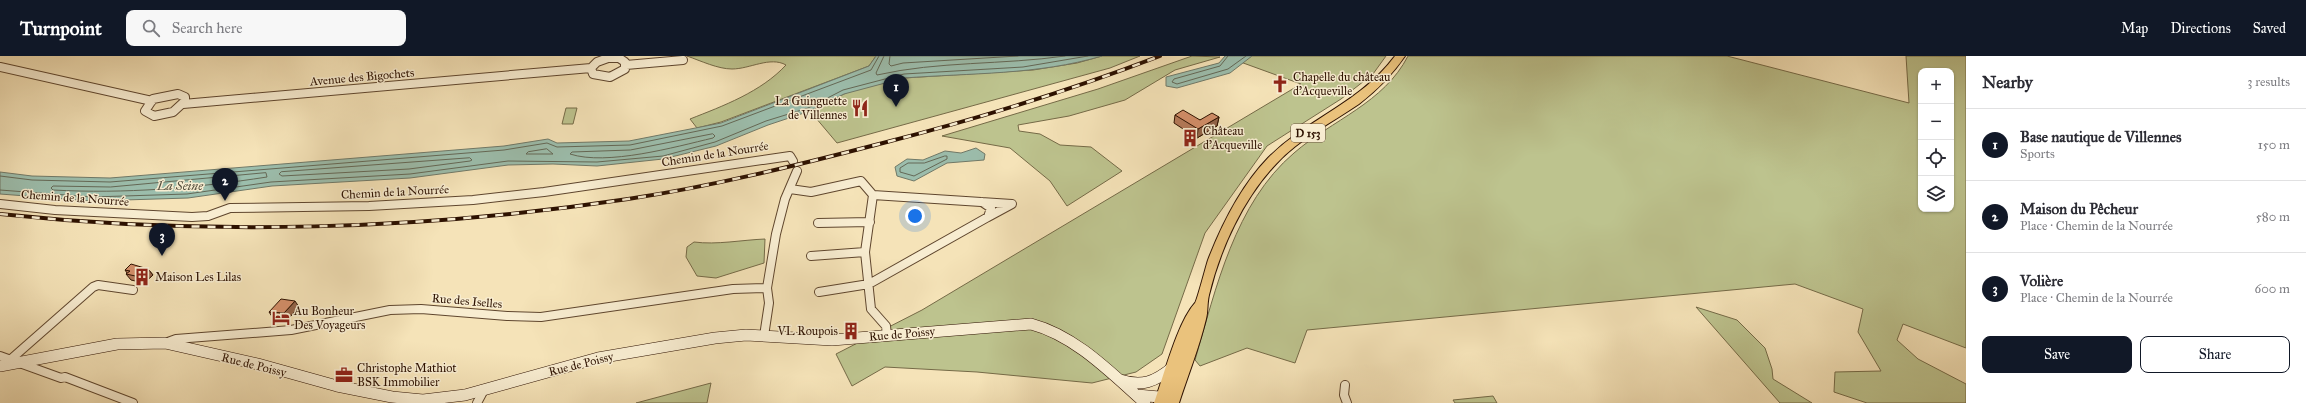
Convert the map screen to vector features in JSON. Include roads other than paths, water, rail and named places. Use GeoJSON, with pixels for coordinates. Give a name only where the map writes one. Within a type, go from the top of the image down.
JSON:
{"type":"FeatureCollection","features":[{"type":"Feature","properties":{"kind":"main road","name":"D 153"},"geometry":{"type":"LineString","coordinates":[[1169,398],[1173,367],[1190,323],[1203,296],[1230,224],[1254,182],[1292,144],[1370,91],[1382,79],[1400,56]]}},
{"type":"Feature","properties":{"kind":"main road","name":"D 153"},"geometry":{"type":"LineString","coordinates":[[1169,398],[1200,318],[1203,296]]}},
{"type":"Feature","properties":{"kind":"street","name":"Avenue des Bigochets"},"geometry":{"type":"LineString","coordinates":[[152,101],[145,111],[156,115],[168,113],[183,104],[591,68],[597,62],[613,57],[623,60],[626,65],[683,60]]}},
{"type":"Feature","properties":{"kind":"street"},"geometry":{"type":"LineString","coordinates":[[591,68],[593,74],[607,77],[622,72],[626,65]]}},
{"type":"Feature","properties":{"kind":"street"},"geometry":{"type":"LineString","coordinates":[[0,67],[152,101],[165,95],[178,94],[185,97],[183,104]]}},
{"type":"Feature","properties":{"kind":"street","name":"Chemin de la Nourrée"},"geometry":{"type":"LineString","coordinates":[[0,204],[55,210],[192,217],[208,216],[218,211],[230,208],[375,207],[558,191],[743,161],[791,158]]}},
{"type":"Feature","properties":{"kind":"street"},"geometry":{"type":"LineString","coordinates":[[764,336],[769,303],[767,288],[782,209],[797,175],[797,171]]}},
{"type":"Feature","properties":{"kind":"street"},"geometry":{"type":"LineString","coordinates":[[790,189],[811,192],[861,181],[873,195],[1012,204],[869,284],[819,292]]}},
{"type":"Feature","properties":{"kind":"street"},"geometry":{"type":"LineString","coordinates":[[873,195],[865,252],[871,310],[886,326],[887,336]]}},
{"type":"Feature","properties":{"kind":"street"},"geometry":{"type":"LineString","coordinates":[[982,202],[991,208],[988,217]]}},
{"type":"Feature","properties":{"kind":"street"},"geometry":{"type":"LineString","coordinates":[[818,223],[870,222]]}},
{"type":"Feature","properties":{"kind":"street"},"geometry":{"type":"LineString","coordinates":[[811,256],[865,252]]}},
{"type":"Feature","properties":{"kind":"street"},"geometry":{"type":"LineString","coordinates":[[8,362],[93,287],[98,285],[133,290]]}},
{"type":"Feature","properties":{"kind":"street","name":"Rue des Iselles"},"geometry":{"type":"LineString","coordinates":[[165,343],[176,339],[290,330],[354,315],[390,310],[423,309],[523,318],[541,317],[732,289],[756,286],[767,288]]}},
{"type":"Feature","properties":{"kind":"street","name":"Rue de Poissy"},"geometry":{"type":"LineString","coordinates":[[8,362],[117,344],[165,343],[258,364],[337,386],[392,397],[437,399],[484,390],[598,358],[715,338],[764,336],[832,340],[1008,324],[1039,325],[1066,338],[1145,403]]}},
{"type":"Feature","properties":{"kind":"street"},"geometry":{"type":"LineString","coordinates":[[0,356],[8,362],[61,378],[65,377],[103,393],[133,403]]}},
{"type":"Feature","properties":{"kind":"street"},"geometry":{"type":"LineString","coordinates":[[1147,384],[1173,367]]}},
{"type":"Feature","properties":{"kind":"street"},"geometry":{"type":"LineString","coordinates":[[1118,380],[1131,384],[1147,384],[1169,398]]}},
{"type":"Feature","properties":{"kind":"street"},"geometry":{"type":"LineString","coordinates":[[1345,385],[1344,395],[1347,403]]}},
{"type":"Feature","properties":{"kind":"street"},"geometry":{"type":"LineString","coordinates":[[477,403],[484,390]]}},
{"type":"Feature","properties":{"kind":"street"},"geometry":{"type":"LineString","coordinates":[[1134,394],[1152,398],[1169,398]]}},
{"type":"Feature","properties":{"kind":"water","name":"La Seine"},"geometry":{"type":"Polygon","coordinates":[[[876,56],[1102,56],[1053,67],[1029,70],[904,78],[844,94],[810,111],[768,125],[716,146],[663,159],[597,166],[553,164],[508,165],[410,178],[272,186],[188,198],[92,201],[0,194],[0,172],[32,176],[110,178],[504,146],[548,139],[557,143],[629,141],[721,123],[869,66],[876,56]]]}},
{"type":"Feature","properties":{"kind":"water"},"geometry":{"type":"Polygon","coordinates":[[[1225,56],[1252,56],[1230,73],[1177,88],[1166,86],[1166,77],[1219,63],[1225,56]]]}},
{"type":"Feature","properties":{"kind":"water"},"geometry":{"type":"Polygon","coordinates":[[[976,148],[985,154],[984,160],[947,163],[914,181],[897,176],[895,167],[907,159],[923,160],[945,151],[961,153],[976,148]]]}},
{"type":"Feature","properties":{"kind":"railway"},"geometry":{"type":"LineString","coordinates":[[0,214],[78,221],[156,225],[235,227],[314,226],[472,218],[628,199],[692,188],[756,174],[918,134],[1057,93],[1160,56]]}},
{"type":"Feature","properties":{"kind":"place","name":"Chapelle du château d'Acqueville"},"geometry":{"type":"Point","coordinates":[1280,84]}},
{"type":"Feature","properties":{"kind":"place","name":"Base nautique de Villennes"},"geometry":{"type":"Point","coordinates":[896,107]}},
{"type":"Feature","properties":{"kind":"place","name":"La Guinguette de Villennes"},"geometry":{"type":"Point","coordinates":[860,108]}},
{"type":"Feature","properties":{"kind":"place","name":"Château d'Acqueville"},"geometry":{"type":"Point","coordinates":[1190,138]}},
{"type":"Feature","properties":{"kind":"place","name":"Maison du Pêcheur"},"geometry":{"type":"Point","coordinates":[225,201]}},
{"type":"Feature","properties":{"kind":"place","name":"Volière"},"geometry":{"type":"Point","coordinates":[162,256]}},
{"type":"Feature","properties":{"kind":"place","name":"Maison Les Lilas"},"geometry":{"type":"Point","coordinates":[142,277]}},
{"type":"Feature","properties":{"kind":"place","name":"Au Bonheur Des Voyageurs"},"geometry":{"type":"Point","coordinates":[281,318]}},
{"type":"Feature","properties":{"kind":"place","name":"VL Roupois"},"geometry":{"type":"Point","coordinates":[851,331]}},
{"type":"Feature","properties":{"kind":"place","name":"Christophe Mathiot BSK Immobilier"},"geometry":{"type":"Point","coordinates":[344,375]}}]}
